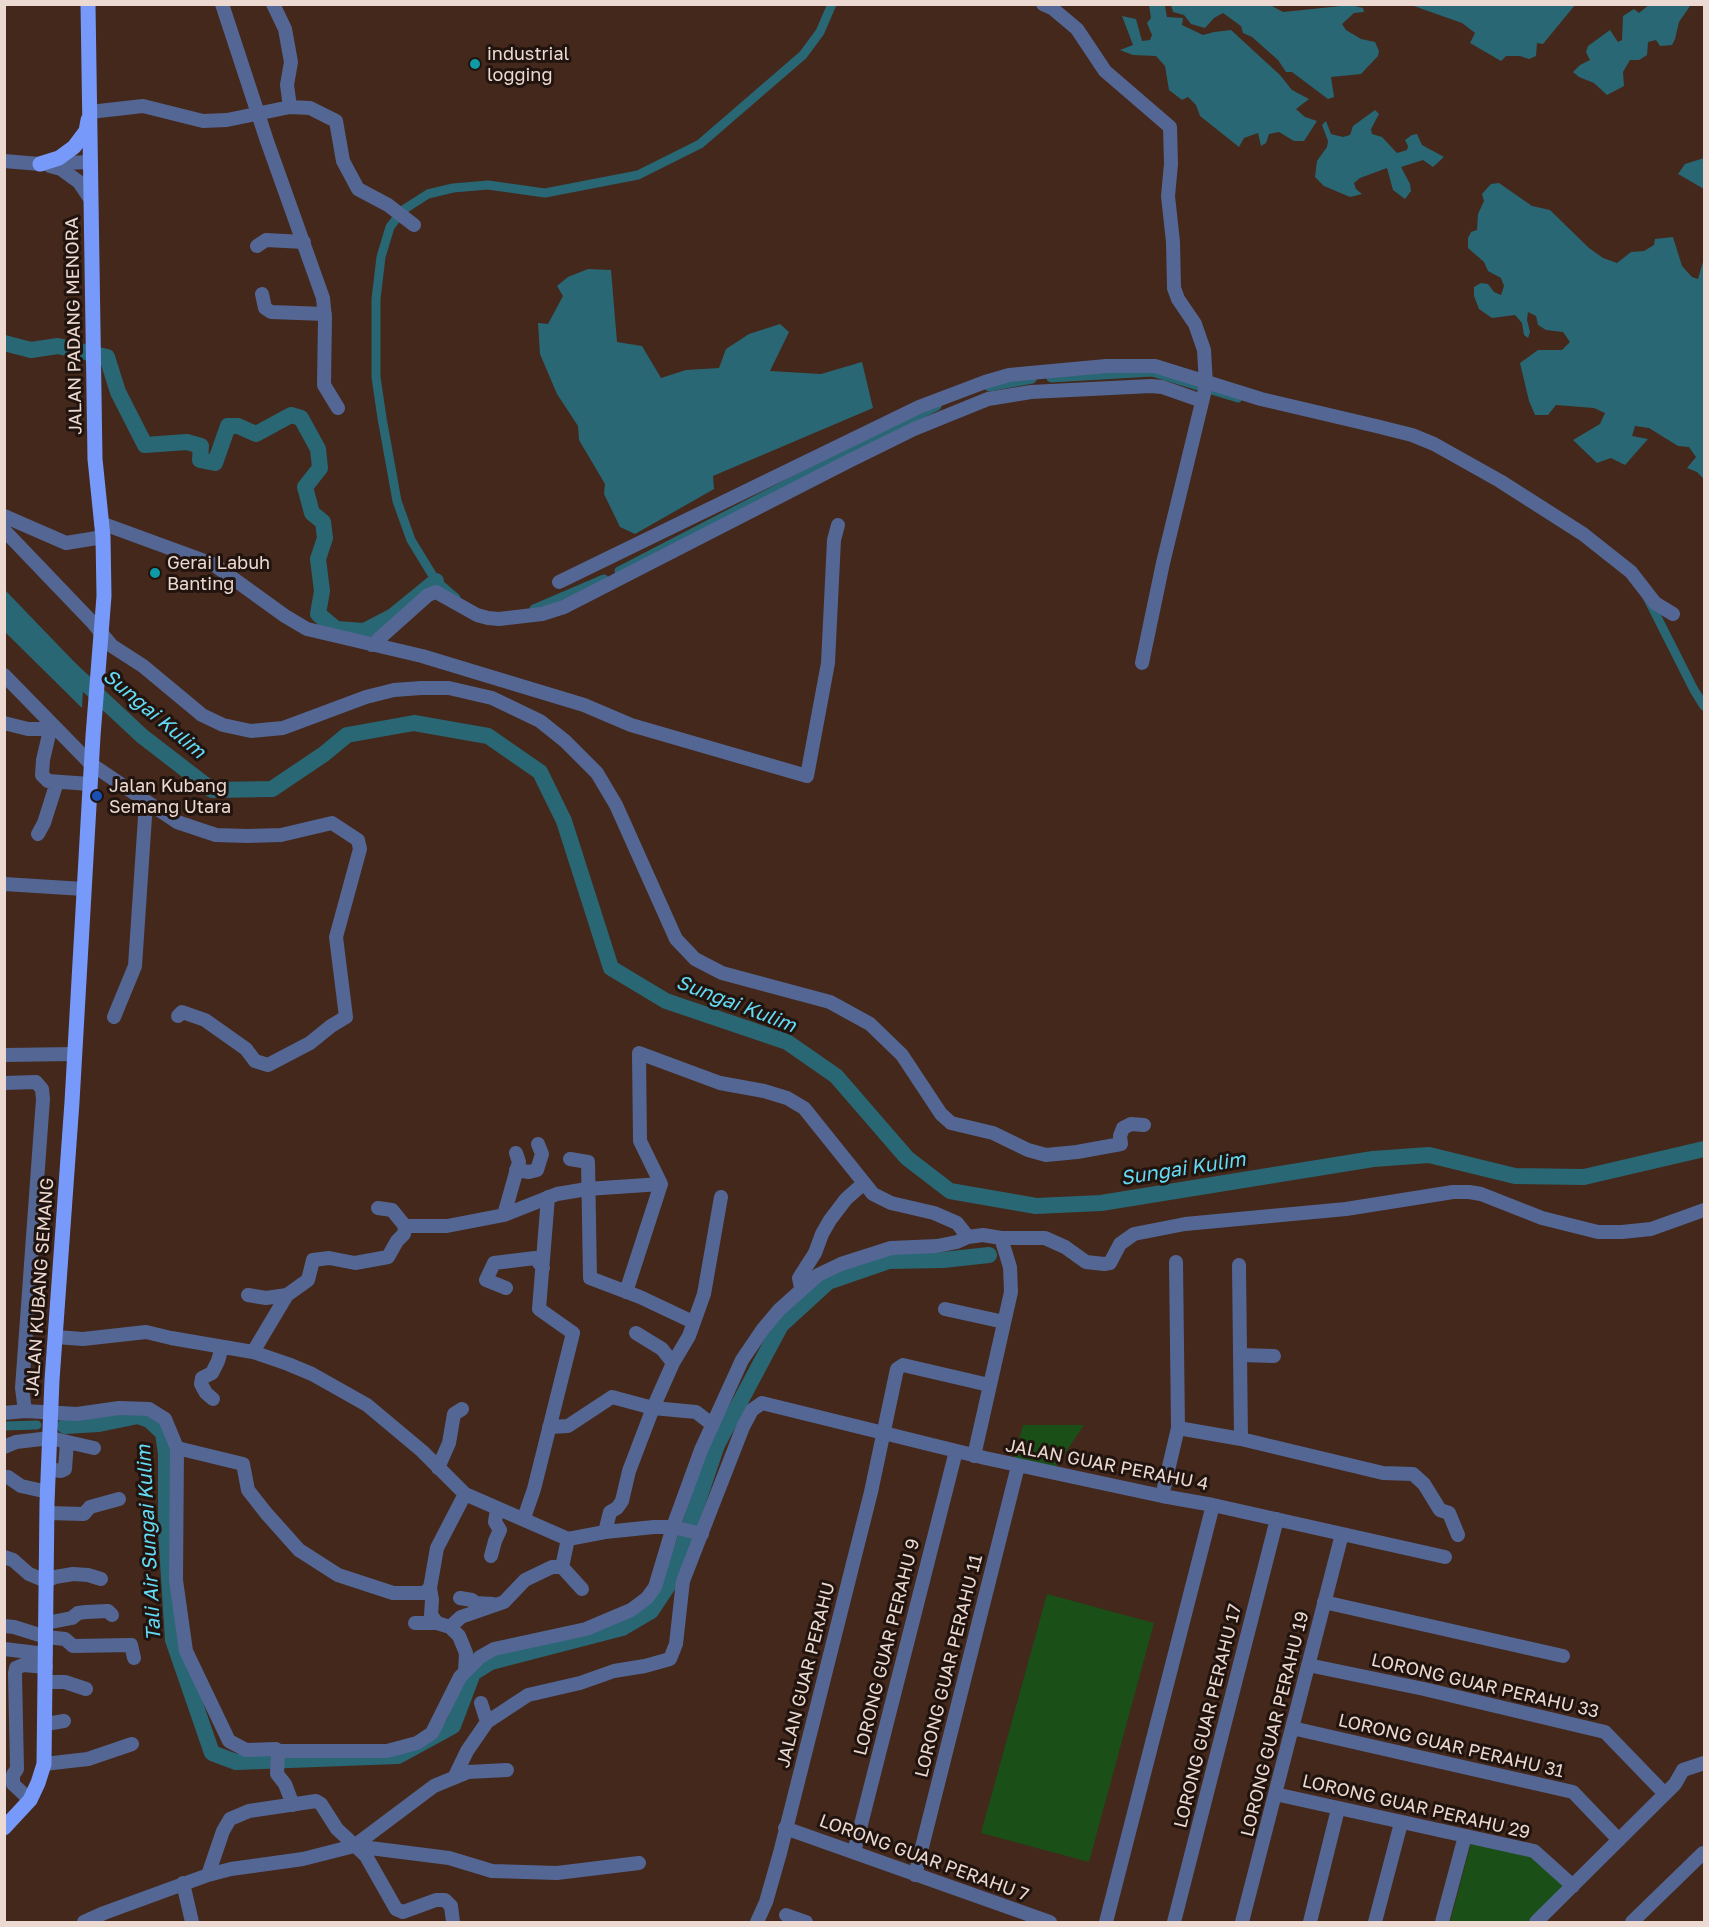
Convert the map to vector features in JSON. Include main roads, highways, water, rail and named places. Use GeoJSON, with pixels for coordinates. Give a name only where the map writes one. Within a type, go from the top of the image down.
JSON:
{"type":"FeatureCollection","features":[{"type":"Feature","properties":{"kind":"main road","name":"JALAN PADANG MENORA"},"geometry":{"type":"LineString","coordinates":[[88,4],[95,459],[102,530],[104,596],[93,736]]}},
{"type":"Feature","properties":{"kind":"main road"},"geometry":{"type":"LineString","coordinates":[[40,164],[59,158],[75,147],[86,131],[90,112]]}},
{"type":"Feature","properties":{"kind":"main road","name":"JALAN KUBANG SEMANG"},"geometry":{"type":"LineString","coordinates":[[4,1828],[30,1800],[44,1764],[48,1470],[93,736]]}},
{"type":"Feature","properties":{"kind":"water"},"geometry":{"type":"Polygon","coordinates":[[[1650,4],[1698,5],[1690,6],[1679,22],[1672,45],[1660,46],[1656,40],[1648,42],[1647,55],[1639,60],[1630,60],[1623,72],[1624,86],[1607,95],[1594,83],[1573,72],[1590,60],[1586,52],[1588,46],[1610,30],[1618,42],[1622,40],[1623,16],[1634,9],[1639,13],[1650,4]]]}},
{"type":"Feature","properties":{"kind":"water"},"geometry":{"type":"Polygon","coordinates":[[[1149,5],[1165,6],[1167,17],[1183,18],[1182,25],[1203,35],[1231,30],[1280,75],[1292,90],[1309,99],[1296,109],[1305,117],[1317,121],[1304,141],[1294,141],[1279,132],[1269,134],[1266,143],[1261,146],[1258,133],[1244,138],[1239,147],[1200,116],[1196,105],[1188,97],[1182,100],[1169,90],[1165,66],[1156,56],[1133,55],[1120,50],[1133,45],[1122,16],[1136,19],[1142,41],[1150,40],[1152,35],[1147,23],[1151,18],[1149,5]]]}},
{"type":"Feature","properties":{"kind":"water"},"geometry":{"type":"Polygon","coordinates":[[[1171,5],[1270,5],[1283,12],[1351,5],[1363,8],[1364,12],[1354,13],[1342,24],[1346,30],[1361,39],[1375,42],[1379,51],[1378,56],[1361,74],[1331,77],[1334,97],[1328,99],[1292,72],[1286,72],[1278,60],[1252,37],[1243,33],[1241,26],[1223,13],[1214,18],[1205,28],[1191,24],[1184,15],[1173,12],[1171,5]]]}},
{"type":"Feature","properties":{"kind":"water"},"geometry":{"type":"Polygon","coordinates":[[[1411,5],[1575,5],[1543,44],[1537,43],[1536,56],[1529,59],[1520,56],[1506,56],[1501,61],[1470,43],[1475,33],[1462,23],[1411,5]]]}},
{"type":"Feature","properties":{"kind":"water"},"geometry":{"type":"Polygon","coordinates":[[[1375,110],[1379,114],[1371,129],[1372,134],[1382,137],[1397,153],[1407,150],[1405,140],[1417,134],[1422,145],[1444,157],[1433,167],[1423,160],[1401,167],[1411,191],[1405,199],[1393,190],[1387,168],[1360,178],[1354,183],[1356,189],[1362,194],[1350,197],[1324,186],[1315,177],[1317,161],[1327,147],[1328,141],[1322,125],[1326,121],[1331,134],[1343,137],[1350,135],[1353,126],[1375,110]]]}},
{"type":"Feature","properties":{"kind":"water"},"geometry":{"type":"Polygon","coordinates":[[[1704,158],[1704,189],[1678,174],[1685,164],[1704,158]]]}},
{"type":"Feature","properties":{"kind":"water"},"geometry":{"type":"Polygon","coordinates":[[[1499,183],[1532,206],[1550,210],[1589,248],[1603,258],[1617,263],[1631,252],[1644,251],[1654,245],[1655,239],[1673,237],[1682,266],[1692,277],[1698,279],[1704,258],[1704,479],[1697,472],[1687,468],[1696,457],[1689,447],[1678,446],[1649,428],[1635,426],[1632,436],[1648,439],[1625,465],[1611,458],[1597,463],[1573,440],[1600,424],[1605,413],[1594,408],[1556,405],[1548,415],[1535,415],[1529,401],[1520,363],[1538,350],[1562,350],[1570,342],[1563,332],[1546,330],[1538,325],[1536,316],[1528,312],[1530,332],[1528,338],[1524,335],[1522,323],[1515,315],[1492,318],[1479,309],[1474,296],[1474,287],[1481,283],[1488,284],[1494,292],[1501,295],[1504,286],[1501,278],[1488,271],[1484,262],[1468,248],[1468,238],[1471,232],[1477,230],[1478,214],[1484,201],[1482,194],[1491,184],[1499,183]]]}},
{"type":"Feature","properties":{"kind":"water"},"geometry":{"type":"Polygon","coordinates":[[[588,269],[611,270],[617,342],[642,346],[661,378],[686,370],[719,368],[726,349],[749,334],[780,324],[789,332],[770,371],[821,374],[862,362],[873,408],[713,476],[714,489],[635,534],[620,527],[604,494],[605,484],[579,440],[578,426],[557,394],[540,354],[538,323],[548,324],[563,296],[557,286],[568,277],[588,269]]]}},
{"type":"Feature","properties":{"kind":"water"},"geometry":{"type":"Polygon","coordinates":[[[4,589],[84,672],[82,708],[5,632],[4,589]]]}},
{"type":"Feature","properties":{"kind":"waterway"},"geometry":{"type":"LineString","coordinates":[[456,598],[436,581],[411,540],[397,501],[382,418],[376,377],[376,299],[381,257],[390,227],[403,210],[428,194],[453,188],[488,185],[545,193],[638,175],[700,144],[803,55],[820,32],[832,4]]}},
{"type":"Feature","properties":{"kind":"waterway"},"geometry":{"type":"LineString","coordinates":[[4,343],[31,350],[58,346],[107,357],[118,392],[145,445],[187,442],[201,446],[200,460],[215,463],[228,426],[238,426],[256,434],[291,415],[301,418],[318,449],[320,468],[305,487],[312,513],[323,522],[325,538],[318,559],[322,591],[318,614],[336,629],[364,631],[393,616],[436,581]]}},
{"type":"Feature","properties":{"kind":"waterway"},"geometry":{"type":"LineString","coordinates":[[1051,378],[1152,372],[1238,398]]}},
{"type":"Feature","properties":{"kind":"waterway"},"geometry":{"type":"LineString","coordinates":[[989,387],[1032,379]]}},
{"type":"Feature","properties":{"kind":"waterway"},"geometry":{"type":"LineString","coordinates":[[619,571],[937,406]]}},
{"type":"Feature","properties":{"kind":"waterway"},"geometry":{"type":"LineString","coordinates":[[534,609],[604,579]]}},
{"type":"Feature","properties":{"kind":"waterway"},"geometry":{"type":"LineString","coordinates":[[1648,599],[1704,706]]}},
{"type":"Feature","properties":{"kind":"waterway","name":"Sungai Kulim"},"geometry":{"type":"LineString","coordinates":[[68,667],[142,736],[212,790],[272,789],[324,754],[347,735],[414,723],[488,736],[540,772],[564,821],[611,968],[666,1001],[787,1042],[836,1076],[907,1158],[950,1191],[1036,1206],[1101,1203],[1373,1159],[1429,1155],[1515,1176],[1584,1177],[1704,1149]]}},
{"type":"Feature","properties":{"kind":"waterway","name":"Tali Air Sungai Kulim"},"geometry":{"type":"LineString","coordinates":[[65,1426],[99,1424],[138,1416],[149,1420],[163,1433],[166,1454],[166,1531],[173,1640],[212,1753],[236,1762],[398,1756],[453,1726],[473,1673],[491,1662],[622,1628],[651,1611],[671,1581],[717,1445],[781,1325],[828,1282],[889,1261],[943,1260],[989,1255]]}},
{"type":"Feature","properties":{"kind":"waterway","name":"Tali Air Sungai Kulim"},"geometry":{"type":"LineString","coordinates":[[4,1426],[37,1425]]}},
{"type":"Feature","properties":{"kind":"place","name":"industrial logging"},"geometry":{"type":"Point","coordinates":[475,64]}},
{"type":"Feature","properties":{"kind":"place","name":"Gerai Labuh Banting"},"geometry":{"type":"Point","coordinates":[155,573]}},
{"type":"Feature","properties":{"kind":"place","name":"Jalan Kubang Semang Utara"},"geometry":{"type":"Point","coordinates":[97,796]}}]}
